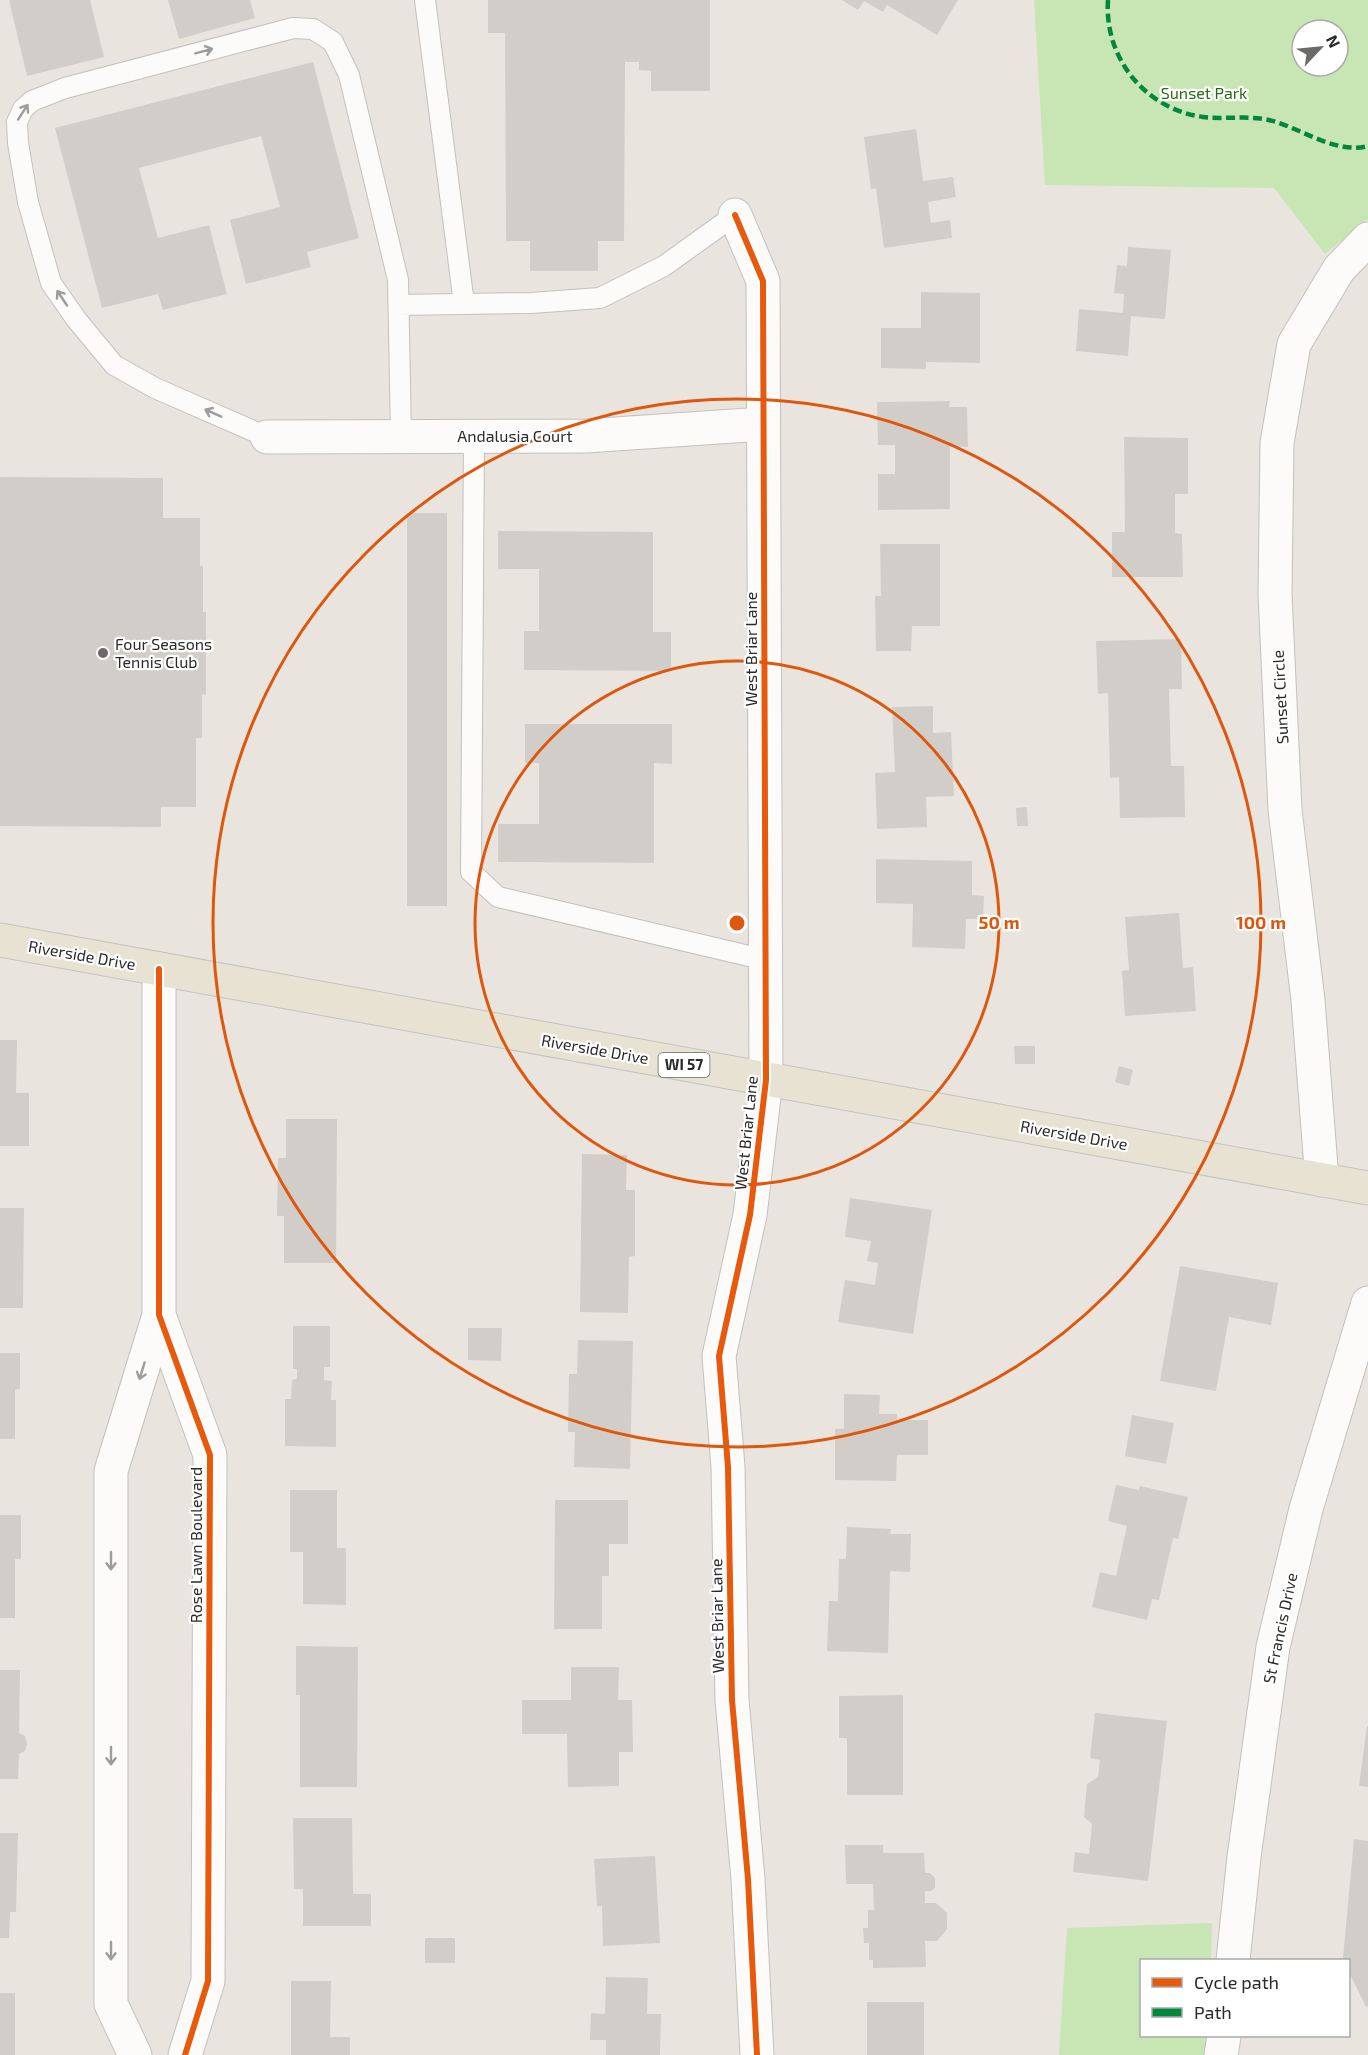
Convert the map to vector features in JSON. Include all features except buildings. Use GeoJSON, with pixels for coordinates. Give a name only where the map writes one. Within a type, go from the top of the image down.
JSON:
{"type":"FeatureCollection","features":[{"type":"Feature","properties":{"kind":"main road","name":"Riverside Drive"},"geometry":{"type":"LineString","coordinates":[[0,940],[1368,1188]]}},
{"type":"Feature","properties":{"kind":"street","name":"West Briar Lane"},"geometry":{"type":"LineString","coordinates":[[735,215],[763,281],[766,1080],[750,1215],[719,1356],[728,1467],[732,1701],[748,1879],[757,2055]]}},
{"type":"Feature","properties":{"kind":"street","name":"Sunset Circle"},"geometry":{"type":"LineString","coordinates":[[1322,1180],[1308,1000],[1286,810],[1275,594],[1277,443],[1294,344],[1338,269],[1368,238]]}},
{"type":"Feature","properties":{"kind":"street","name":"Andalusia Court"},"geometry":{"type":"LineString","coordinates":[[267,437],[586,436],[763,424]]}},
{"type":"Feature","properties":{"kind":"street","name":"Rose Lawn Boulevard"},"geometry":{"type":"LineString","coordinates":[[159,969],[159,1315],[210,1455],[208,1981],[185,2055]]}},
{"type":"Feature","properties":{"kind":"street","name":"St Francis Drive"},"geometry":{"type":"LineString","coordinates":[[1233,1959],[1244,1857],[1273,1647],[1306,1509],[1368,1303]]}},
{"type":"Feature","properties":{"kind":"street"},"geometry":{"type":"LineString","coordinates":[[135,2055],[111,2004],[111,1471],[159,1315]]}},
{"type":"Feature","properties":{"kind":"street"},"geometry":{"type":"LineString","coordinates":[[1221,2055],[1224,2037]]}},
{"type":"Feature","properties":{"kind":"lane"},"geometry":{"type":"LineString","coordinates":[[425,0],[464,304]]}},
{"type":"Feature","properties":{"kind":"lane"},"geometry":{"type":"LineString","coordinates":[[267,437],[155,388],[114,365],[76,319],[51,283],[28,202],[17,122],[23,109],[32,100],[65,88],[293,28],[313,29],[333,42],[349,75],[398,280],[401,436]]}},
{"type":"Feature","properties":{"kind":"lane"},"geometry":{"type":"LineString","coordinates":[[399,305],[531,303],[600,298],[664,266],[735,215]]}},
{"type":"Feature","properties":{"kind":"lane"},"geometry":{"type":"LineString","coordinates":[[474,436],[471,872],[498,897],[766,960]]}},
{"type":"Feature","properties":{"kind":"green space","name":"Sunset Park"},"geometry":{"type":"Polygon","coordinates":[[[1034,0],[1368,0],[1368,219],[1325,254],[1274,188],[1045,185],[1034,0]]]}},
{"type":"Feature","properties":{"kind":"green space"},"geometry":{"type":"Polygon","coordinates":[[[1212,1923],[1211,1959],[1140,1959],[1140,2037],[1207,2037],[1204,2055],[1059,2055],[1067,1928],[1212,1923]]]}},
{"type":"Feature","properties":{"kind":"marked path"},"geometry":{"type":"LineString","coordinates":[[1108,0],[1113,42],[1121,60],[1146,92],[1163,104],[1203,117],[1267,120],[1345,147],[1368,146]]}},
{"type":"Feature","properties":{"kind":"cycle path"},"geometry":{"type":"LineString","coordinates":[[735,215],[763,281],[766,1080],[750,1215],[719,1356],[728,1467],[732,1700],[748,1879],[757,2055]]}},
{"type":"Feature","properties":{"kind":"cycle path"},"geometry":{"type":"LineString","coordinates":[[159,969],[159,1315],[210,1455],[208,1981],[185,2055]]}},
{"type":"Feature","properties":{"kind":"place","name":"Four Seasons Tennis Club"},"geometry":{"type":"Point","coordinates":[103,653]}}]}
